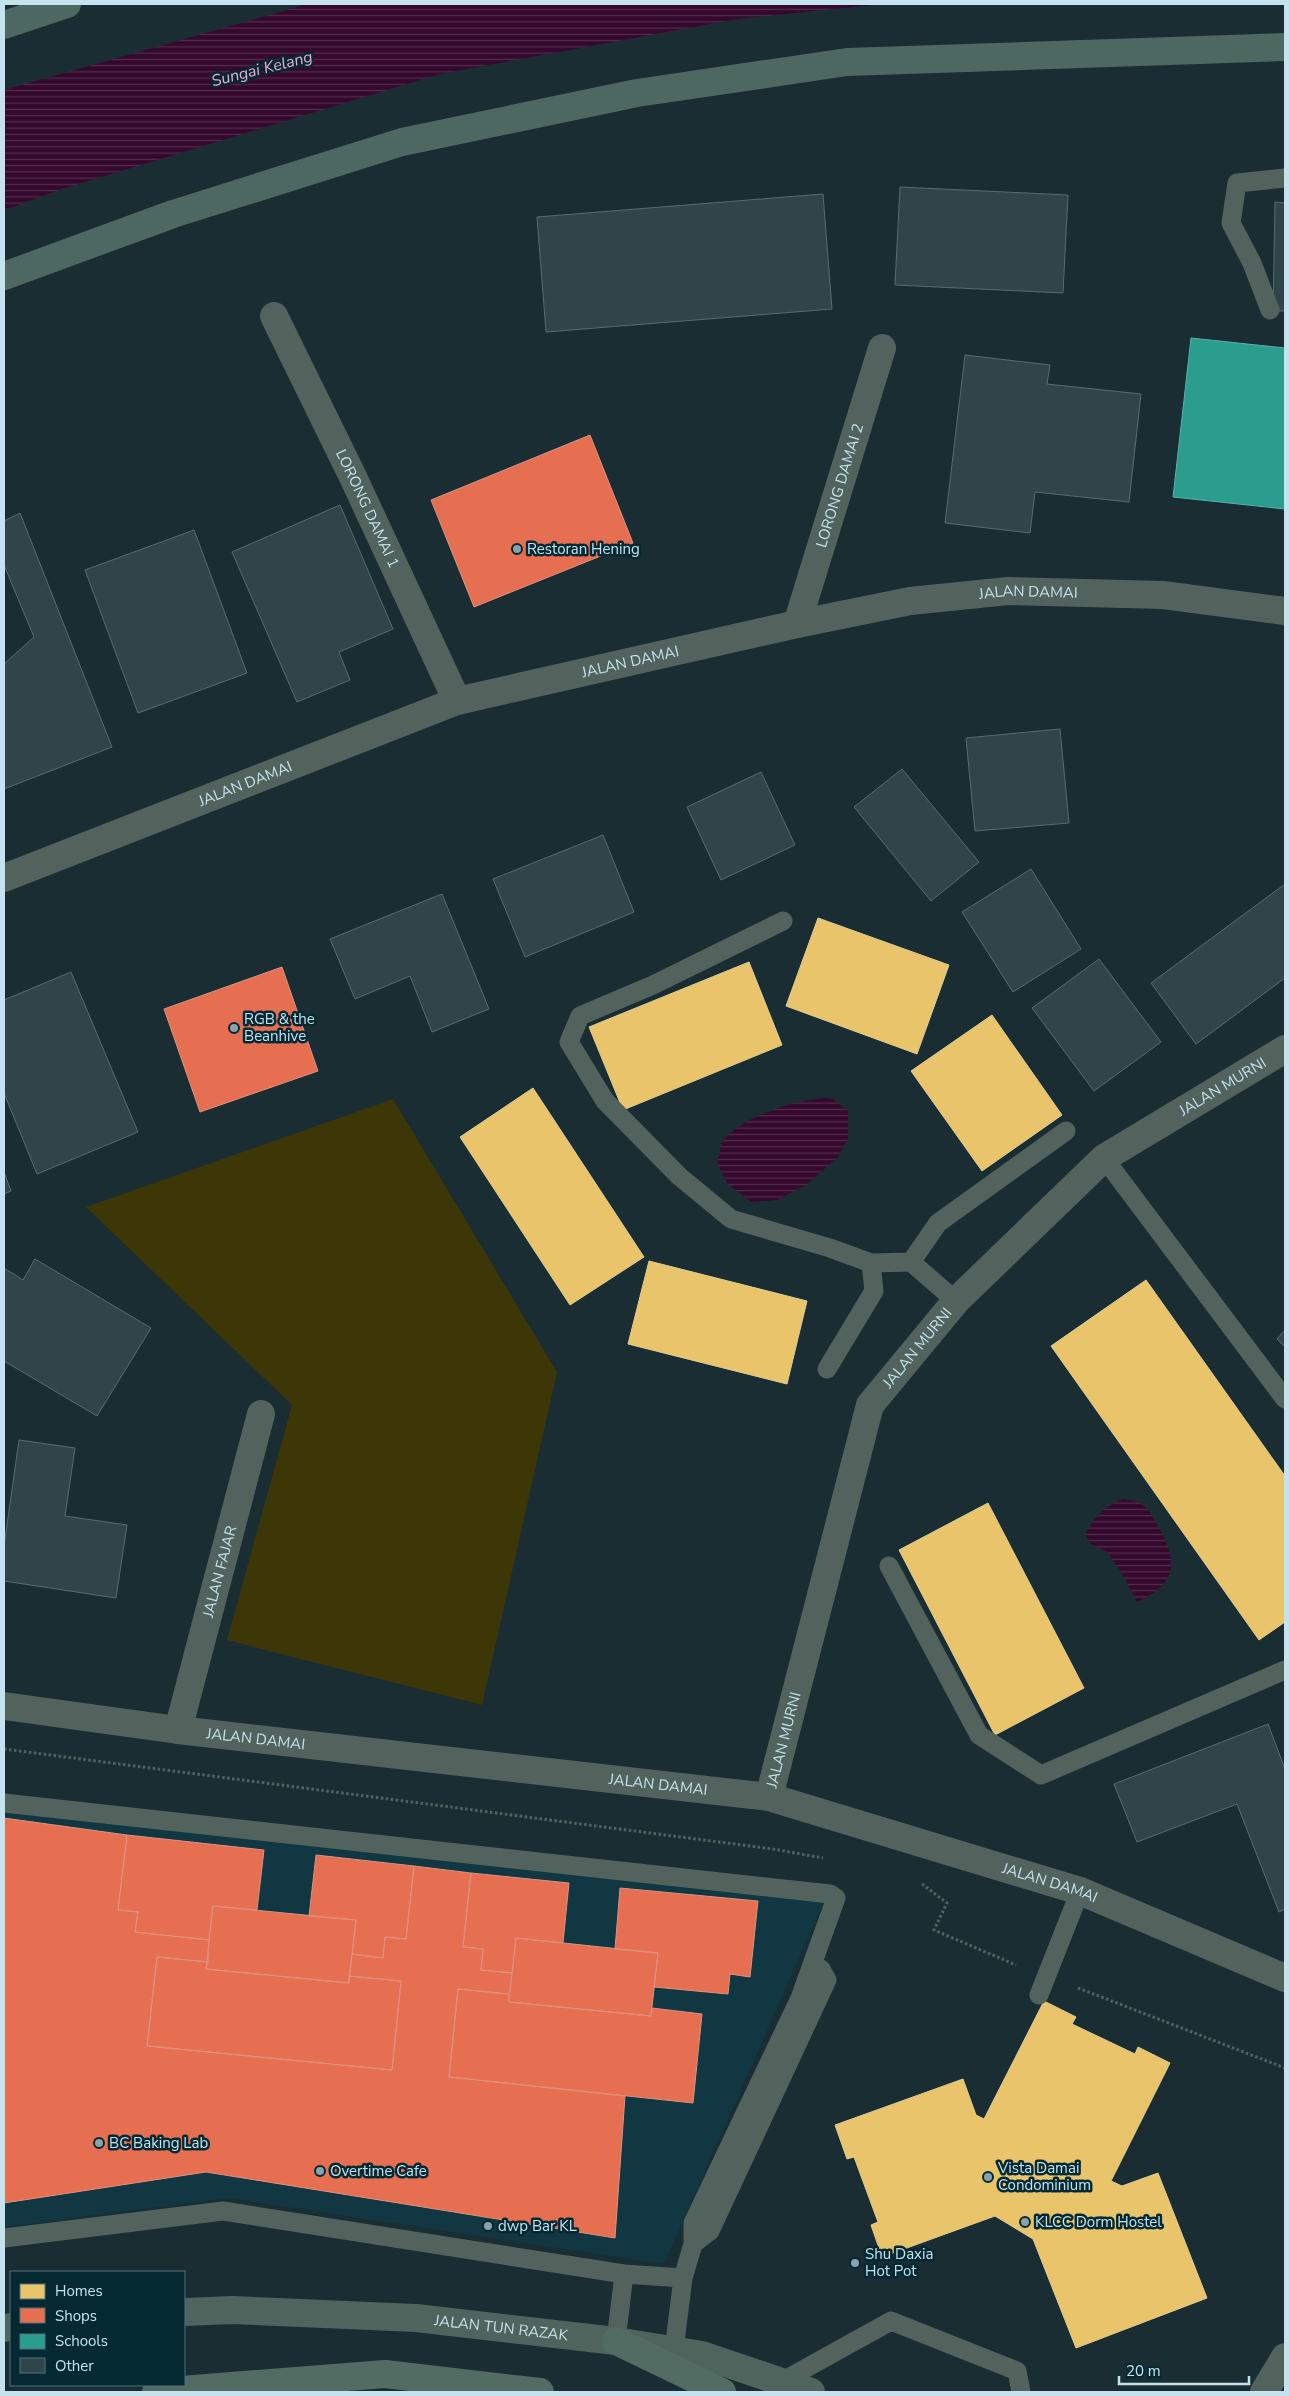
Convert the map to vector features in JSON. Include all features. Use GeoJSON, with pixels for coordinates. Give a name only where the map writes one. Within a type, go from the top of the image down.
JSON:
{"type":"FeatureCollection","features":[{"type":"Feature","properties":{"kind":"highway"},"geometry":{"type":"LineString","coordinates":[[4,25],[67,4]]}},
{"type":"Feature","properties":{"kind":"highway"},"geometry":{"type":"LineString","coordinates":[[4,276],[173,214],[402,142],[637,93],[847,62],[1285,47]]}},
{"type":"Feature","properties":{"kind":"main road","name":"JALAN TUN RAZAK"},"geometry":{"type":"LineString","coordinates":[[185,2312],[233,2310],[416,2318],[616,2341],[702,2355],[811,2392]]}},
{"type":"Feature","properties":{"kind":"main road"},"geometry":{"type":"LineString","coordinates":[[616,2341],[722,2392]]}},
{"type":"Feature","properties":{"kind":"main road"},"geometry":{"type":"LineString","coordinates":[[156,2392],[384,2374],[540,2392]]}},
{"type":"Feature","properties":{"kind":"street","name":"LORONG DAMAI 1"},"geometry":{"type":"LineString","coordinates":[[274,316],[353,477],[456,701]]}},
{"type":"Feature","properties":{"kind":"street","name":"LORONG DAMAI 2"},"geometry":{"type":"LineString","coordinates":[[798,624],[882,348]]}},
{"type":"Feature","properties":{"kind":"street","name":"JALAN DAMAI"},"geometry":{"type":"LineString","coordinates":[[4,878],[456,701],[798,624],[910,601],[1008,591],[1163,595],[1285,611]]}},
{"type":"Feature","properties":{"kind":"street","name":"JALAN MURNI"},"geometry":{"type":"LineString","coordinates":[[769,1797],[870,1405],[956,1301],[1104,1158],[1285,1049]]}},
{"type":"Feature","properties":{"kind":"street","name":"JALAN FAJAR"},"geometry":{"type":"LineString","coordinates":[[178,1730],[261,1414]]}},
{"type":"Feature","properties":{"kind":"street","name":"JALAN DAMAI"},"geometry":{"type":"LineString","coordinates":[[4,1706],[178,1730],[769,1797],[1080,1891],[1285,1978]]}},
{"type":"Feature","properties":{"kind":"street"},"geometry":{"type":"LineString","coordinates":[[1264,2392],[1285,2357]]}},
{"type":"Feature","properties":{"kind":"lane"},"geometry":{"type":"LineString","coordinates":[[1270,310],[1252,262],[1231,223],[1237,183],[1285,178]]}},
{"type":"Feature","properties":{"kind":"lane"},"geometry":{"type":"LineString","coordinates":[[783,921],[653,985],[580,1016],[570,1042],[605,1101],[679,1176],[731,1218],[830,1248],[871,1263],[911,1262],[956,1301]]}},
{"type":"Feature","properties":{"kind":"lane"},"geometry":{"type":"LineString","coordinates":[[911,1262],[938,1223],[1066,1131]]}},
{"type":"Feature","properties":{"kind":"lane"},"geometry":{"type":"LineString","coordinates":[[1104,1158],[1285,1399]]}},
{"type":"Feature","properties":{"kind":"lane"},"geometry":{"type":"LineString","coordinates":[[827,1369],[874,1291],[871,1263]]}},
{"type":"Feature","properties":{"kind":"lane"},"geometry":{"type":"LineString","coordinates":[[889,1566],[979,1735],[1042,1775],[1285,1670]]}},
{"type":"Feature","properties":{"kind":"lane"},"geometry":{"type":"LineString","coordinates":[[4,1803],[830,1894],[836,1898],[813,1965],[825,1974],[827,1980],[710,2231],[694,2244],[684,2278],[674,2350]]}},
{"type":"Feature","properties":{"kind":"lane"},"geometry":{"type":"LineString","coordinates":[[1039,1995],[1080,1891]]}},
{"type":"Feature","properties":{"kind":"lane"},"geometry":{"type":"LineString","coordinates":[[4,2238],[223,2211],[624,2274],[684,2278]]}},
{"type":"Feature","properties":{"kind":"lane"},"geometry":{"type":"LineString","coordinates":[[616,2341],[624,2274]]}},
{"type":"Feature","properties":{"kind":"lane"},"geometry":{"type":"LineString","coordinates":[[781,2382],[891,2321],[1017,2371],[1021,2392]]}},
{"type":"Feature","properties":{"kind":"path"},"geometry":{"type":"LineString","coordinates":[[4,1749],[774,1849],[830,1859]]}},
{"type":"Feature","properties":{"kind":"path"},"geometry":{"type":"LineString","coordinates":[[919,1882],[948,1902],[934,1930],[1285,2068]]}},
{"type":"Feature","properties":{"kind":"shaded area"},"geometry":{"type":"Polygon","coordinates":[[[393,1099],[557,1372],[482,1705],[227,1640],[292,1405],[86,1207],[393,1099]]]}},
{"type":"Feature","properties":{"kind":"shaded area"},"geometry":{"type":"Polygon","coordinates":[[[4,1812],[824,1902],[664,2264],[228,2198],[4,2227],[4,1812]]]}},
{"type":"Feature","properties":{"kind":"water","name":"Sungai Kelang"},"geometry":{"type":"Polygon","coordinates":[[[308,4],[882,4],[737,19],[440,74],[62,189],[4,210],[4,90],[308,4]]]}},
{"type":"Feature","properties":{"kind":"water"},"geometry":{"type":"Polygon","coordinates":[[[824,1098],[833,1099],[848,1111],[848,1138],[838,1157],[805,1186],[777,1200],[751,1202],[727,1183],[717,1163],[722,1143],[731,1132],[742,1124],[769,1111],[799,1102],[824,1098]]]}},
{"type":"Feature","properties":{"kind":"water"},"geometry":{"type":"Polygon","coordinates":[[[1123,1499],[1137,1502],[1146,1507],[1165,1541],[1171,1562],[1170,1572],[1160,1588],[1137,1602],[1120,1570],[1107,1552],[1092,1545],[1085,1535],[1100,1513],[1123,1499]]]}},
{"type":"Feature","properties":{"kind":"building: Homes"},"geometry":{"type":"Polygon","coordinates":[[[818,918],[949,965],[917,1054],[786,1006],[818,918]]]}},
{"type":"Feature","properties":{"kind":"building: Homes"},"geometry":{"type":"Polygon","coordinates":[[[749,962],[782,1045],[623,1110],[589,1027],[749,962]]]}},
{"type":"Feature","properties":{"kind":"building: Homes"},"geometry":{"type":"Polygon","coordinates":[[[992,1015],[1062,1115],[982,1171],[911,1071],[992,1015]]]}},
{"type":"Feature","properties":{"kind":"building: Homes"},"geometry":{"type":"Polygon","coordinates":[[[533,1088],[644,1257],[570,1305],[460,1137],[533,1088]]]}},
{"type":"Feature","properties":{"kind":"building: Homes"},"geometry":{"type":"Polygon","coordinates":[[[649,1261],[807,1301],[787,1384],[628,1344],[649,1261]]]}},
{"type":"Feature","properties":{"kind":"building: Homes"},"geometry":{"type":"Polygon","coordinates":[[[1146,1280],[1285,1476],[1285,1622],[1259,1640],[1051,1346],[1146,1280]]]}},
{"type":"Feature","properties":{"kind":"building: Homes"},"geometry":{"type":"Polygon","coordinates":[[[988,1503],[1084,1688],[995,1735],[899,1550],[988,1503]]]}},
{"type":"Feature","properties":{"kind":"building: Homes","name":"Vista Damai Condominium"},"geometry":{"type":"Polygon","coordinates":[[[1044,2001],[1076,2017],[1072,2024],[1135,2054],[1138,2047],[1170,2063],[1111,2181],[1122,2186],[1158,2173],[1207,2298],[1076,2348],[1033,2239],[995,2216],[882,2257],[871,2225],[878,2222],[854,2157],[847,2159],[835,2125],[963,2079],[976,2115],[984,2119],[1044,2001]]]}},
{"type":"Feature","properties":{"kind":"building: Shops"},"geometry":{"type":"Polygon","coordinates":[[[590,435],[633,543],[474,607],[431,500],[590,435]]]}},
{"type":"Feature","properties":{"kind":"building: Shops"},"geometry":{"type":"Polygon","coordinates":[[[282,967],[318,1071],[200,1112],[164,1009],[282,967]]]}},
{"type":"Feature","properties":{"kind":"building: Shops"},"geometry":{"type":"Polygon","coordinates":[[[4,1818],[127,1835],[118,1910],[138,1912],[135,1932],[209,1940],[208,1962],[157,1957],[147,2046],[392,2070],[401,1981],[349,1976],[352,1954],[383,1958],[385,1937],[406,1939],[414,1866],[471,1873],[463,1947],[483,1949],[481,1970],[512,1973],[509,1994],[458,1989],[449,2077],[625,2096],[615,2238],[206,2172],[4,2203],[4,1818]]]}},
{"type":"Feature","properties":{"kind":"building: Shops"},"geometry":{"type":"Polygon","coordinates":[[[127,1835],[264,1850],[257,1910],[213,1906],[209,1940],[135,1932],[138,1912],[118,1910],[127,1835]]]}},
{"type":"Feature","properties":{"kind":"building: Shops"},"geometry":{"type":"Polygon","coordinates":[[[316,1855],[414,1866],[406,1939],[385,1937],[383,1958],[352,1954],[356,1920],[309,1916],[316,1855]]]}},
{"type":"Feature","properties":{"kind":"building: Shops"},"geometry":{"type":"Polygon","coordinates":[[[471,1873],[569,1883],[563,1943],[516,1938],[512,1973],[481,1970],[483,1949],[463,1947],[471,1873]]]}},
{"type":"Feature","properties":{"kind":"building: Shops"},"geometry":{"type":"Polygon","coordinates":[[[620,1888],[758,1901],[750,1977],[730,1974],[728,1994],[654,1987],[658,1953],[615,1949],[620,1888]]]}},
{"type":"Feature","properties":{"kind":"building: Shops"},"geometry":{"type":"Polygon","coordinates":[[[213,1906],[356,1920],[349,1983],[206,1969],[213,1906]]]}},
{"type":"Feature","properties":{"kind":"building: Shops"},"geometry":{"type":"Polygon","coordinates":[[[516,1938],[658,1953],[651,2016],[509,2002],[516,1938]]]}},
{"type":"Feature","properties":{"kind":"building: Shops"},"geometry":{"type":"Polygon","coordinates":[[[157,1957],[208,1962],[206,1969],[349,1983],[349,1976],[401,1981],[392,2070],[147,2046],[157,1957]]]}},
{"type":"Feature","properties":{"kind":"building: Shops"},"geometry":{"type":"Polygon","coordinates":[[[458,1989],[509,1994],[509,2002],[651,2016],[652,2008],[702,2014],[693,2103],[449,2077],[458,1989]]]}},
{"type":"Feature","properties":{"kind":"building: Schools"},"geometry":{"type":"Polygon","coordinates":[[[1191,338],[1285,348],[1285,509],[1173,497],[1191,338]]]}},
{"type":"Feature","properties":{"kind":"building: Other"},"geometry":{"type":"Polygon","coordinates":[[[900,187],[1068,195],[1063,293],[895,285],[900,187]]]}},
{"type":"Feature","properties":{"kind":"building: Other"},"geometry":{"type":"Polygon","coordinates":[[[823,194],[832,309],[546,332],[537,217],[823,194]]]}},
{"type":"Feature","properties":{"kind":"building: Other"},"geometry":{"type":"Polygon","coordinates":[[[1275,202],[1285,203],[1285,311],[1273,311],[1275,202]]]}},
{"type":"Feature","properties":{"kind":"building: Other"},"geometry":{"type":"Polygon","coordinates":[[[965,355],[1050,365],[1047,384],[1141,394],[1129,502],[1035,492],[1030,533],[945,523],[965,355]]]}},
{"type":"Feature","properties":{"kind":"building: Other"},"geometry":{"type":"Polygon","coordinates":[[[340,505],[393,629],[339,652],[350,680],[297,702],[232,552],[340,505]]]}},
{"type":"Feature","properties":{"kind":"building: Other"},"geometry":{"type":"Polygon","coordinates":[[[20,513],[112,747],[4,789],[4,664],[34,637],[4,565],[4,521],[20,513]]]}},
{"type":"Feature","properties":{"kind":"building: Other"},"geometry":{"type":"Polygon","coordinates":[[[194,530],[247,673],[138,713],[85,570],[194,530]]]}},
{"type":"Feature","properties":{"kind":"building: Other"},"geometry":{"type":"Polygon","coordinates":[[[1060,729],[1069,823],[975,831],[966,738],[1060,729]]]}},
{"type":"Feature","properties":{"kind":"building: Other"},"geometry":{"type":"Polygon","coordinates":[[[902,769],[979,862],[931,901],[854,807],[902,769]]]}},
{"type":"Feature","properties":{"kind":"building: Other"},"geometry":{"type":"Polygon","coordinates":[[[761,772],[795,845],[721,880],[687,807],[761,772]]]}},
{"type":"Feature","properties":{"kind":"building: Other"},"geometry":{"type":"Polygon","coordinates":[[[603,835],[634,912],[525,957],[493,879],[603,835]]]}},
{"type":"Feature","properties":{"kind":"building: Other"},"geometry":{"type":"Polygon","coordinates":[[[1031,869],[1081,949],[1013,992],[962,912],[1031,869]]]}},
{"type":"Feature","properties":{"kind":"building: Other"},"geometry":{"type":"Polygon","coordinates":[[[1285,884],[1285,978],[1196,1044],[1151,983],[1285,884]]]}},
{"type":"Feature","properties":{"kind":"building: Other"},"geometry":{"type":"Polygon","coordinates":[[[442,894],[489,1009],[432,1032],[410,976],[355,999],[330,939],[442,894]]]}},
{"type":"Feature","properties":{"kind":"building: Other"},"geometry":{"type":"Polygon","coordinates":[[[1099,959],[1161,1042],[1094,1091],[1032,1008],[1099,959]]]}},
{"type":"Feature","properties":{"kind":"building: Other"},"geometry":{"type":"Polygon","coordinates":[[[71,972],[138,1132],[37,1174],[4,1093],[4,1000],[71,972]]]}},
{"type":"Feature","properties":{"kind":"building: Other"},"geometry":{"type":"Polygon","coordinates":[[[4,1172],[11,1191],[4,1194],[4,1172]]]}},
{"type":"Feature","properties":{"kind":"building: Other"},"geometry":{"type":"Polygon","coordinates":[[[35,1259],[151,1328],[97,1416],[4,1361],[4,1268],[23,1280],[35,1259]]]}},
{"type":"Feature","properties":{"kind":"building: Other"},"geometry":{"type":"Polygon","coordinates":[[[1285,1330],[1285,1347],[1277,1339],[1285,1330]]]}},
{"type":"Feature","properties":{"kind":"building: Other"},"geometry":{"type":"Polygon","coordinates":[[[19,1440],[75,1448],[65,1516],[127,1525],[116,1598],[4,1581],[4,1546],[19,1440]]]}},
{"type":"Feature","properties":{"kind":"building: Other"},"geometry":{"type":"Polygon","coordinates":[[[1268,1724],[1285,1769],[1285,1909],[1279,1912],[1237,1804],[1137,1842],[1114,1784],[1268,1724]]]}},
{"type":"Feature","properties":{"kind":"place","name":"Restoran Hening"},"geometry":{"type":"Point","coordinates":[517,549]}},
{"type":"Feature","properties":{"kind":"place","name":"RGB & the Beanhive"},"geometry":{"type":"Point","coordinates":[234,1028]}},
{"type":"Feature","properties":{"kind":"place","name":"BC Baking Lab"},"geometry":{"type":"Point","coordinates":[99,2143]}},
{"type":"Feature","properties":{"kind":"place","name":"Overtime Cafe"},"geometry":{"type":"Point","coordinates":[320,2171]}},
{"type":"Feature","properties":{"kind":"place","name":"Vista Damai Condominium"},"geometry":{"type":"Point","coordinates":[988,2177]}},
{"type":"Feature","properties":{"kind":"place","name":"KLCC Dorm Hostel"},"geometry":{"type":"Point","coordinates":[1025,2222]}},
{"type":"Feature","properties":{"kind":"place","name":"dwp Bar KL"},"geometry":{"type":"Point","coordinates":[488,2226]}},
{"type":"Feature","properties":{"kind":"place","name":"Shu Daxia Hot Pot"},"geometry":{"type":"Point","coordinates":[855,2263]}}]}
